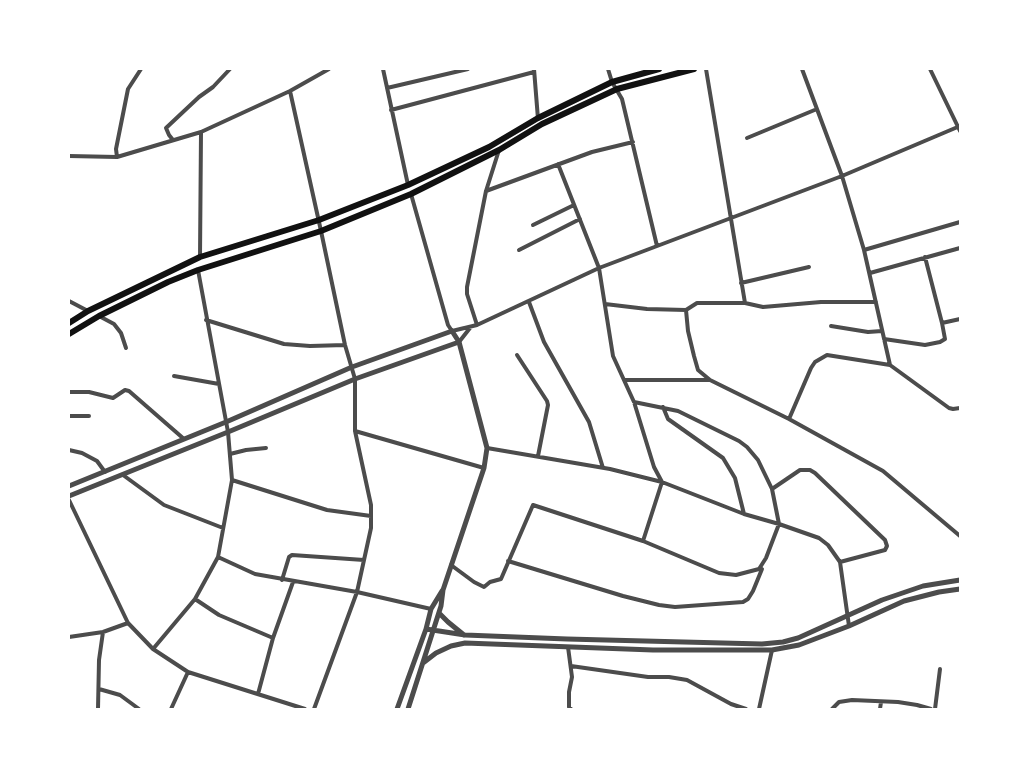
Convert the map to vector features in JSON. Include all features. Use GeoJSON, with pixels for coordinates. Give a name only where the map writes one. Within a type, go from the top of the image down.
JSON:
{"type":"FeatureCollection","features":[{"type":"Feature","properties":{"kind":"main road"},"geometry":{"type":"LineString","coordinates":[[69,323],[88,311],[200,257],[318,220],[408,185],[540,121],[612,82],[659,69]]}},
{"type":"Feature","properties":{"kind":"main road"},"geometry":{"type":"LineString","coordinates":[[69,334],[99,316],[168,282],[198,270],[322,231],[410,194],[498,150],[540,121],[617,89],[694,69]]}},
{"type":"Feature","properties":{"kind":"street"},"geometry":{"type":"LineString","coordinates":[[117,157],[116,149],[128,89],[141,69]]}},
{"type":"Feature","properties":{"kind":"street"},"geometry":{"type":"LineString","coordinates":[[173,140],[166,128],[199,97],[213,87],[230,69]]}},
{"type":"Feature","properties":{"kind":"street"},"geometry":{"type":"LineString","coordinates":[[69,156],[117,157],[200,132],[290,91],[328,69]]}},
{"type":"Feature","properties":{"kind":"street"},"geometry":{"type":"LineString","coordinates":[[383,69],[408,185]]}},
{"type":"Feature","properties":{"kind":"street"},"geometry":{"type":"LineString","coordinates":[[387,88],[468,69]]}},
{"type":"Feature","properties":{"kind":"street"},"geometry":{"type":"LineString","coordinates":[[608,69],[612,82],[622,99],[657,246]]}},
{"type":"Feature","properties":{"kind":"street"},"geometry":{"type":"LineString","coordinates":[[706,69],[745,303]]}},
{"type":"Feature","properties":{"kind":"street"},"geometry":{"type":"LineString","coordinates":[[802,69],[842,176],[870,273],[890,365]]}},
{"type":"Feature","properties":{"kind":"street"},"geometry":{"type":"LineString","coordinates":[[69,486],[226,422],[352,367],[452,331],[470,328],[599,268],[842,176],[960,128],[930,69]]}},
{"type":"Feature","properties":{"kind":"street"},"geometry":{"type":"LineString","coordinates":[[392,110],[534,70],[540,121]]}},
{"type":"Feature","properties":{"kind":"street"},"geometry":{"type":"LineString","coordinates":[[290,91],[322,231],[345,345],[355,379],[355,431],[371,505],[371,528],[356,592],[314,709]]}},
{"type":"Feature","properties":{"kind":"street"},"geometry":{"type":"LineString","coordinates":[[747,138],[817,109]]}},
{"type":"Feature","properties":{"kind":"street"},"geometry":{"type":"LineString","coordinates":[[200,132],[200,257]]}},
{"type":"Feature","properties":{"kind":"street"},"geometry":{"type":"LineString","coordinates":[[486,191],[592,152],[633,142]]}},
{"type":"Feature","properties":{"kind":"street"},"geometry":{"type":"LineString","coordinates":[[477,325],[467,287],[486,191],[498,150]]}},
{"type":"Feature","properties":{"kind":"street"},"geometry":{"type":"LineString","coordinates":[[558,164],[599,268],[613,356],[634,402],[654,467],[662,482],[643,541]]}},
{"type":"Feature","properties":{"kind":"street"},"geometry":{"type":"LineString","coordinates":[[408,709],[440,613],[443,590],[484,468],[487,448],[459,342],[448,325],[410,194]]}},
{"type":"Feature","properties":{"kind":"street"},"geometry":{"type":"LineString","coordinates":[[533,225],[574,206]]}},
{"type":"Feature","properties":{"kind":"street"},"geometry":{"type":"LineString","coordinates":[[519,250],[580,219]]}},
{"type":"Feature","properties":{"kind":"street"},"geometry":{"type":"LineString","coordinates":[[864,250],[960,222]]}},
{"type":"Feature","properties":{"kind":"street"},"geometry":{"type":"LineString","coordinates":[[870,273],[960,248]]}},
{"type":"Feature","properties":{"kind":"street"},"geometry":{"type":"LineString","coordinates":[[884,339],[925,345],[945,339],[925,257]]}},
{"type":"Feature","properties":{"kind":"street"},"geometry":{"type":"LineString","coordinates":[[741,283],[809,267]]}},
{"type":"Feature","properties":{"kind":"street"},"geometry":{"type":"LineString","coordinates":[[153,649],[195,599],[218,557],[232,480],[228,432],[198,270]]}},
{"type":"Feature","properties":{"kind":"street"},"geometry":{"type":"LineString","coordinates":[[69,301],[88,311]]}},
{"type":"Feature","properties":{"kind":"street"},"geometry":{"type":"LineString","coordinates":[[529,302],[544,342],[589,422],[603,468]]}},
{"type":"Feature","properties":{"kind":"street"},"geometry":{"type":"LineString","coordinates":[[605,304],[647,309],[686,310],[697,303],[745,303],[764,307],[821,302],[876,302]]}},
{"type":"Feature","properties":{"kind":"street"},"geometry":{"type":"LineString","coordinates":[[686,310],[688,331],[698,370],[710,380],[789,419],[883,471],[960,536]]}},
{"type":"Feature","properties":{"kind":"street"},"geometry":{"type":"LineString","coordinates":[[99,316],[114,324],[121,333],[126,348]]}},
{"type":"Feature","properties":{"kind":"street"},"geometry":{"type":"LineString","coordinates":[[942,323],[960,319]]}},
{"type":"Feature","properties":{"kind":"street"},"geometry":{"type":"LineString","coordinates":[[206,320],[284,344],[310,346],[345,345]]}},
{"type":"Feature","properties":{"kind":"street"},"geometry":{"type":"LineString","coordinates":[[831,326],[868,332],[882,331]]}},
{"type":"Feature","properties":{"kind":"street"},"geometry":{"type":"LineString","coordinates":[[305,709],[188,672],[153,649],[128,623],[69,498],[355,379],[459,342],[470,328]]}},
{"type":"Feature","properties":{"kind":"street"},"geometry":{"type":"LineString","coordinates":[[517,355],[547,401],[548,406],[538,456]]}},
{"type":"Feature","properties":{"kind":"street"},"geometry":{"type":"LineString","coordinates":[[789,419],[811,368],[815,362],[827,355],[890,365],[949,408],[960,408]]}},
{"type":"Feature","properties":{"kind":"street"},"geometry":{"type":"LineString","coordinates":[[174,376],[219,384]]}},
{"type":"Feature","properties":{"kind":"street"},"geometry":{"type":"LineString","coordinates":[[624,380],[710,380]]}},
{"type":"Feature","properties":{"kind":"street"},"geometry":{"type":"LineString","coordinates":[[69,392],[89,392],[113,398],[126,390],[129,391],[184,439]]}},
{"type":"Feature","properties":{"kind":"street"},"geometry":{"type":"LineString","coordinates":[[508,561],[615,594],[660,605],[675,606],[743,602],[748,599],[779,524],[772,488],[758,460],[739,441],[678,412],[664,407],[634,402]]}},
{"type":"Feature","properties":{"kind":"street"},"geometry":{"type":"LineString","coordinates":[[664,407],[668,419],[723,458],[735,478],[744,514]]}},
{"type":"Feature","properties":{"kind":"street"},"geometry":{"type":"LineString","coordinates":[[69,416],[89,416]]}},
{"type":"Feature","properties":{"kind":"street"},"geometry":{"type":"LineString","coordinates":[[355,431],[484,468]]}},
{"type":"Feature","properties":{"kind":"street"},"geometry":{"type":"LineString","coordinates":[[230,454],[266,448]]}},
{"type":"Feature","properties":{"kind":"street"},"geometry":{"type":"LineString","coordinates":[[487,448],[603,468],[662,482],[744,514],[819,538],[828,546],[840,562],[849,626]]}},
{"type":"Feature","properties":{"kind":"street"},"geometry":{"type":"LineString","coordinates":[[69,450],[82,453],[97,461],[105,472]]}},
{"type":"Feature","properties":{"kind":"street"},"geometry":{"type":"LineString","coordinates":[[772,488],[800,470],[810,470],[885,540],[887,546],[885,550],[840,562]]}},
{"type":"Feature","properties":{"kind":"street"},"geometry":{"type":"LineString","coordinates":[[123,475],[164,505],[223,528]]}},
{"type":"Feature","properties":{"kind":"street"},"geometry":{"type":"LineString","coordinates":[[232,480],[327,510],[371,516]]}},
{"type":"Feature","properties":{"kind":"street"},"geometry":{"type":"LineString","coordinates":[[451,565],[474,582],[486,586],[490,582],[501,579],[533,505],[643,541],[727,575],[736,575],[759,569],[762,566]]}},
{"type":"Feature","properties":{"kind":"street"},"geometry":{"type":"LineString","coordinates":[[282,580],[289,557],[292,555],[364,560]]}},
{"type":"Feature","properties":{"kind":"street"},"geometry":{"type":"LineString","coordinates":[[218,557],[255,574],[356,592],[431,609]]}},
{"type":"Feature","properties":{"kind":"street"},"geometry":{"type":"LineString","coordinates":[[426,629],[465,635],[568,640],[762,644],[798,638],[882,600],[922,586],[960,580]]}},
{"type":"Feature","properties":{"kind":"street"},"geometry":{"type":"LineString","coordinates":[[258,694],[273,638],[293,582]]}},
{"type":"Feature","properties":{"kind":"street"},"geometry":{"type":"LineString","coordinates":[[397,709],[426,629],[431,609],[443,590]]}},
{"type":"Feature","properties":{"kind":"street"},"geometry":{"type":"LineString","coordinates":[[423,663],[436,653],[451,646],[465,643],[568,647],[772,650],[799,645],[849,626],[904,601],[938,592],[960,590]]}},
{"type":"Feature","properties":{"kind":"street"},"geometry":{"type":"LineString","coordinates":[[195,599],[219,615],[273,638]]}},
{"type":"Feature","properties":{"kind":"street"},"geometry":{"type":"LineString","coordinates":[[440,613],[465,635]]}},
{"type":"Feature","properties":{"kind":"street"},"geometry":{"type":"LineString","coordinates":[[69,637],[103,632],[128,623]]}},
{"type":"Feature","properties":{"kind":"street"},"geometry":{"type":"LineString","coordinates":[[98,709],[99,660],[103,632]]}},
{"type":"Feature","properties":{"kind":"street"},"geometry":{"type":"LineString","coordinates":[[568,647],[572,677],[568,692],[569,707],[571,709]]}},
{"type":"Feature","properties":{"kind":"street"},"geometry":{"type":"LineString","coordinates":[[759,709],[772,650]]}},
{"type":"Feature","properties":{"kind":"street"},"geometry":{"type":"LineString","coordinates":[[571,666],[648,677],[669,677],[687,680],[731,704],[746,709]]}},
{"type":"Feature","properties":{"kind":"street"},"geometry":{"type":"LineString","coordinates":[[935,709],[940,670]]}},
{"type":"Feature","properties":{"kind":"street"},"geometry":{"type":"LineString","coordinates":[[170,709],[188,672]]}},
{"type":"Feature","properties":{"kind":"street"},"geometry":{"type":"LineString","coordinates":[[99,689],[120,694],[139,709]]}},
{"type":"Feature","properties":{"kind":"street"},"geometry":{"type":"LineString","coordinates":[[832,709],[839,702],[852,700],[917,705],[931,709]]}},
{"type":"Feature","properties":{"kind":"street"},"geometry":{"type":"LineString","coordinates":[[880,709],[881,702]]}}]}
